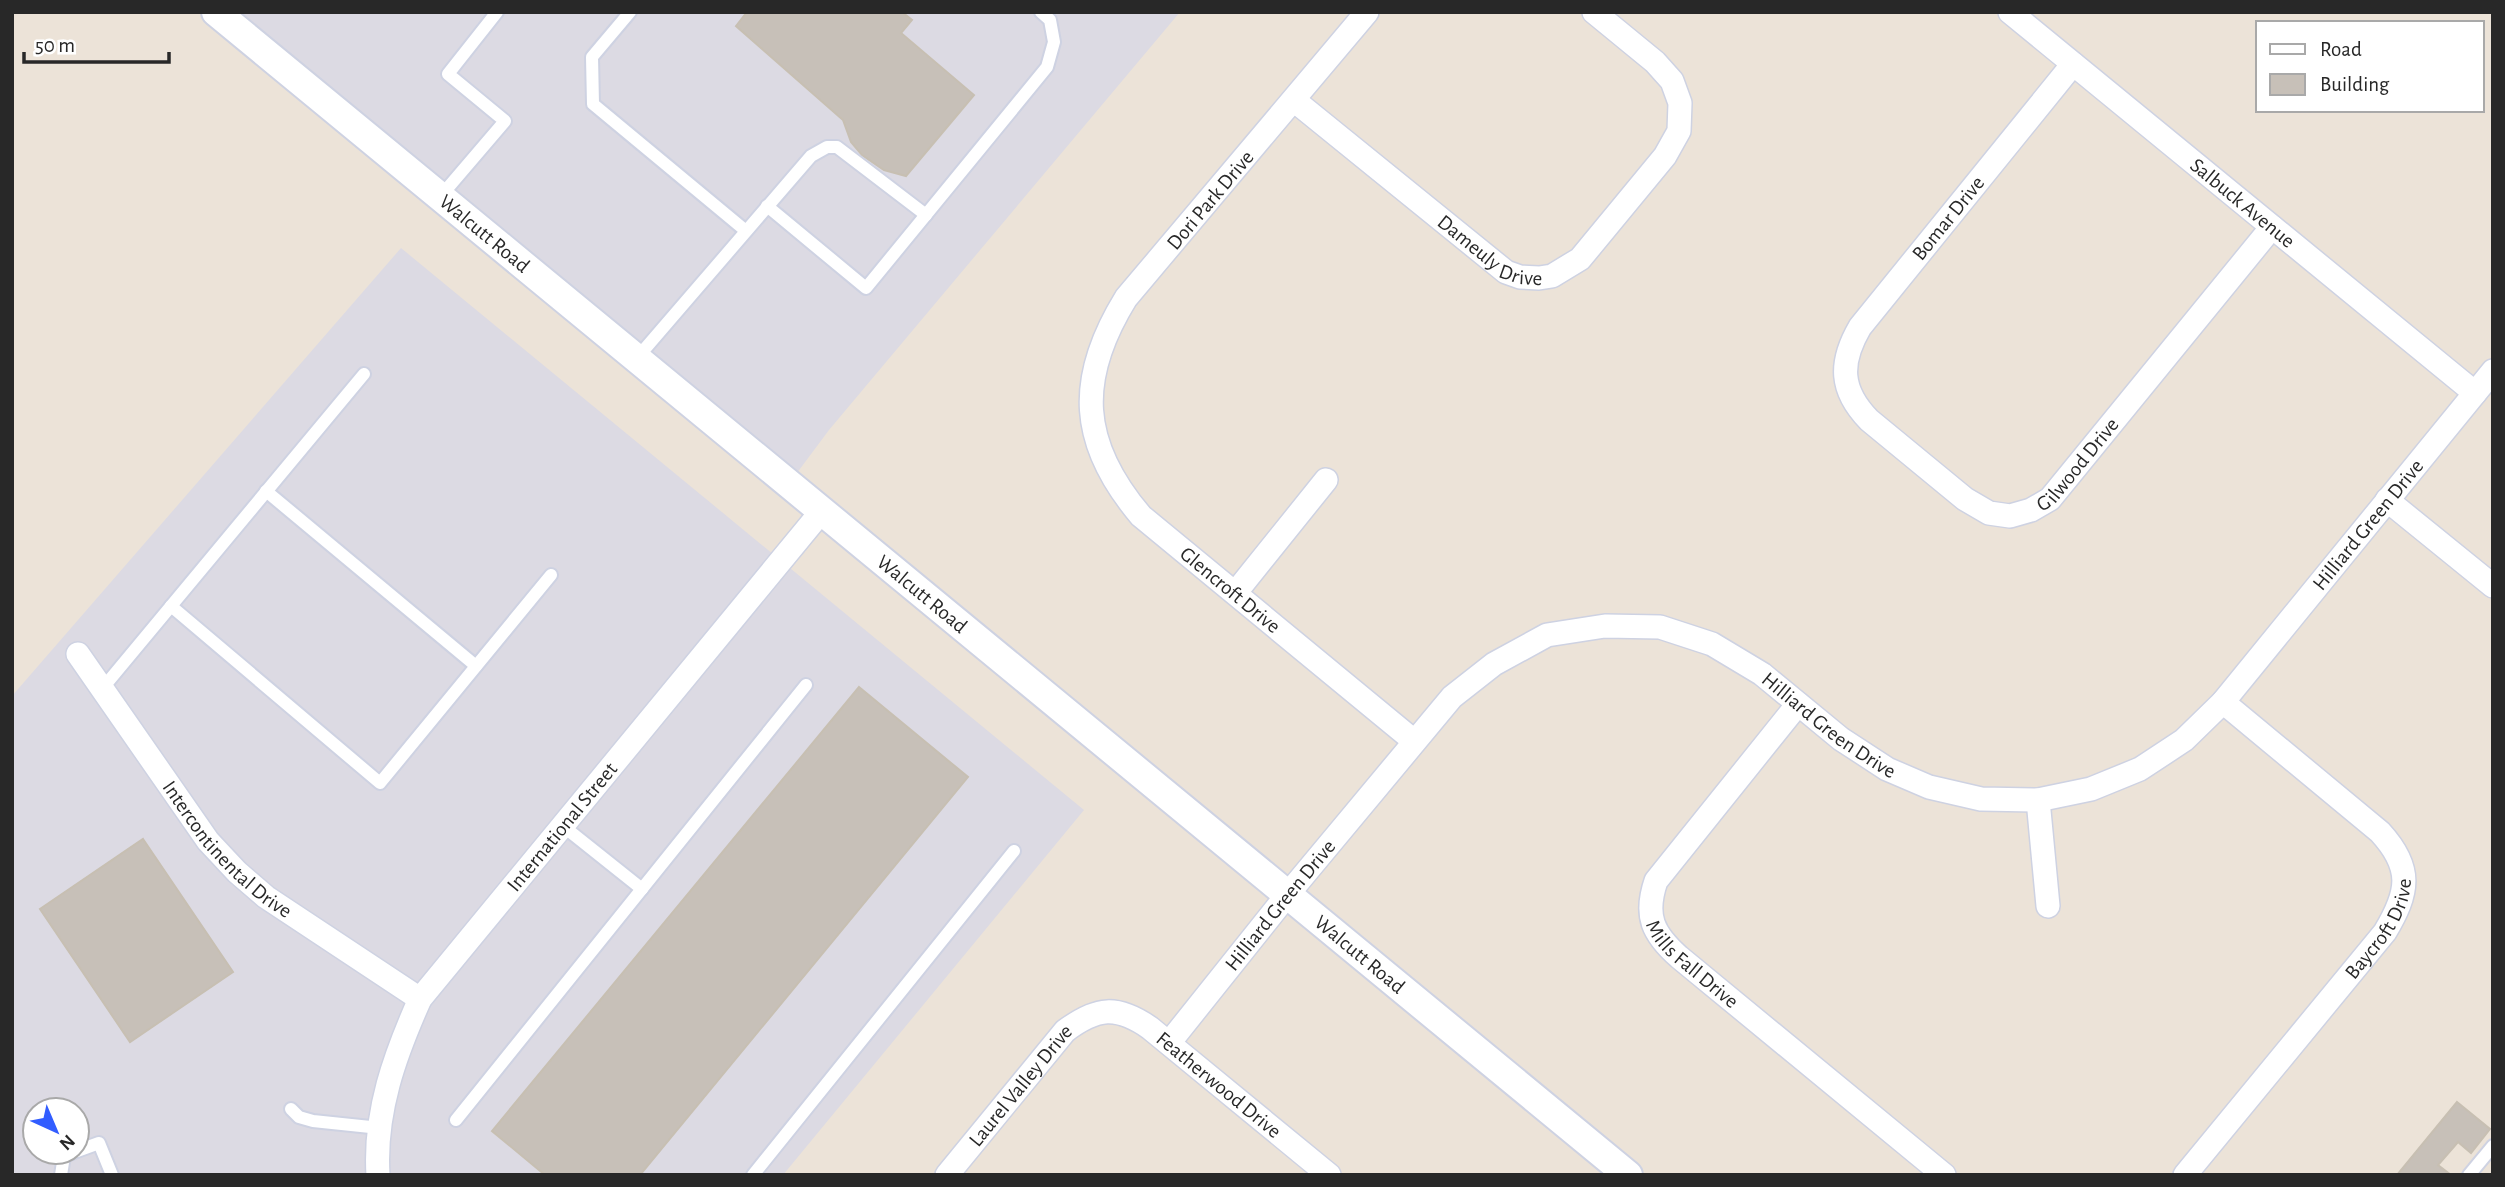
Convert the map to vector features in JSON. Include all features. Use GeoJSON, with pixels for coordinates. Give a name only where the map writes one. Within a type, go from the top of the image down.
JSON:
{"type":"FeatureCollection","features":[{"type":"Feature","properties":{"kind":"street","name":"Walcutt Road"},"geometry":{"type":"LineString","coordinates":[[216,12],[1628,1175]]}},
{"type":"Feature","properties":{"kind":"street","name":"Dori Park Drive"},"geometry":{"type":"LineString","coordinates":[[1091,406],[1092,379],[1100,349],[1126,298],[1367,12]]}},
{"type":"Feature","properties":{"kind":"street","name":"Dameuly Drive"},"geometry":{"type":"LineString","coordinates":[[1294,101],[1506,272],[1520,277],[1552,276],[1580,259],[1665,156],[1678,131],[1680,103],[1672,80],[1655,62],[1594,12]]}},
{"type":"Feature","properties":{"kind":"street","name":"Salbuck Avenue"},"geometry":{"type":"LineString","coordinates":[[2010,12],[2475,393]]}},
{"type":"Feature","properties":{"kind":"street","name":"Bomar Drive"},"geometry":{"type":"LineString","coordinates":[[1846,381],[1847,353],[1860,327],[2073,64]]}},
{"type":"Feature","properties":{"kind":"street","name":"Gilwood Drive"},"geometry":{"type":"LineString","coordinates":[[1846,381],[1857,408],[1869,421],[1965,499],[1989,513],[2010,516],[2031,510],[2050,499],[2272,228]]}},
{"type":"Feature","properties":{"kind":"street","name":"Hilliard Green Drive"},"geometry":{"type":"LineString","coordinates":[[1169,1043],[1452,696],[1494,664],[1548,635],[1605,626],[1660,627],[1712,644],[1762,674],[1841,739],[1887,769],[1929,787],[1981,799],[2038,800],[2091,789],[2140,769],[2184,740],[2223,702],[2493,371]]}},
{"type":"Feature","properties":{"kind":"street","name":"Glencroft Drive"},"geometry":{"type":"LineString","coordinates":[[1091,406],[1096,437],[1105,465],[1121,493],[1141,516],[1414,741]]}},
{"type":"Feature","properties":{"kind":"street"},"geometry":{"type":"LineString","coordinates":[[1236,592],[1326,480]]}},
{"type":"Feature","properties":{"kind":"street"},"geometry":{"type":"LineString","coordinates":[[2387,500],[2493,586]]}},
{"type":"Feature","properties":{"kind":"street","name":"International Street"},"geometry":{"type":"LineString","coordinates":[[378,1175],[377,1153],[384,1096],[397,1051],[420,999],[821,512]]}},
{"type":"Feature","properties":{"kind":"street","name":"Intercontinental Drive"},"geometry":{"type":"LineString","coordinates":[[78,654],[208,841],[237,872],[265,897],[420,999]]}},
{"type":"Feature","properties":{"kind":"street","name":"Baycroft Drive"},"geometry":{"type":"LineString","coordinates":[[2185,1175],[2385,932],[2404,894],[2405,876],[2401,860],[2380,832],[2223,702]]}},
{"type":"Feature","properties":{"kind":"street","name":"Mills Fall Drive"},"geometry":{"type":"LineString","coordinates":[[1798,704],[1656,881],[1650,899],[1651,917],[1665,944],[1679,957],[1944,1175]]}},
{"type":"Feature","properties":{"kind":"street"},"geometry":{"type":"LineString","coordinates":[[2038,800],[2048,906]]}},
{"type":"Feature","properties":{"kind":"street","name":"Featherwood Drive"},"geometry":{"type":"LineString","coordinates":[[1103,1012],[1124,1013],[1144,1024],[1329,1175]]}},
{"type":"Feature","properties":{"kind":"street","name":"Laurel Valley Drive"},"geometry":{"type":"LineString","coordinates":[[947,1175],[1065,1031],[1083,1017],[1103,1012]]}},
{"type":"Feature","properties":{"kind":"lane"},"geometry":{"type":"LineString","coordinates":[[440,197],[505,121],[448,74],[497,12]]}},
{"type":"Feature","properties":{"kind":"lane"},"geometry":{"type":"LineString","coordinates":[[630,12],[592,57],[593,104],[746,231]]}},
{"type":"Feature","properties":{"kind":"lane"},"geometry":{"type":"LineString","coordinates":[[767,206],[866,288],[1047,67],[1054,42],[1050,20],[1041,12]]}},
{"type":"Feature","properties":{"kind":"lane"},"geometry":{"type":"LineString","coordinates":[[636,359],[811,156],[827,147],[837,147],[926,215]]}},
{"type":"Feature","properties":{"kind":"lane"},"geometry":{"type":"LineString","coordinates":[[102,689],[364,374]]}},
{"type":"Feature","properties":{"kind":"lane"},"geometry":{"type":"LineString","coordinates":[[266,491],[476,666]]}},
{"type":"Feature","properties":{"kind":"lane"},"geometry":{"type":"LineString","coordinates":[[171,606],[380,783],[551,575]]}},
{"type":"Feature","properties":{"kind":"lane"},"geometry":{"type":"LineString","coordinates":[[456,1120],[806,685]]}},
{"type":"Feature","properties":{"kind":"lane"},"geometry":{"type":"LineString","coordinates":[[563,826],[642,889]]}},
{"type":"Feature","properties":{"kind":"lane"},"geometry":{"type":"LineString","coordinates":[[753,1175],[1014,851]]}},
{"type":"Feature","properties":{"kind":"lane"},"geometry":{"type":"LineString","coordinates":[[292,1109],[299,1117],[313,1121],[380,1128]]}},
{"type":"Feature","properties":{"kind":"lane"},"geometry":{"type":"LineString","coordinates":[[91,1146],[99,1143],[112,1175]]}},
{"type":"Feature","properties":{"kind":"lane"},"geometry":{"type":"LineString","coordinates":[[2469,1175],[2493,1146]]}},
{"type":"Feature","properties":{"kind":"shaded area"},"geometry":{"type":"Polygon","coordinates":[[[216,12],[1180,12],[829,430],[788,485],[216,12]]]}},
{"type":"Feature","properties":{"kind":"shaded area"},"geometry":{"type":"Polygon","coordinates":[[[401,248],[1084,810],[783,1175],[12,1175],[12,696],[401,248]]]}},
{"type":"Feature","properties":{"kind":"building"},"geometry":{"type":"Polygon","coordinates":[[[747,12],[902,12],[912,20],[901,33],[974,95],[906,176],[884,170],[862,155],[851,142],[843,120],[736,26],[747,12]]]}},
{"type":"Feature","properties":{"kind":"building"},"geometry":{"type":"Polygon","coordinates":[[[859,687],[968,777],[640,1175],[545,1175],[492,1131],[859,687]]]}},
{"type":"Feature","properties":{"kind":"building"},"geometry":{"type":"Polygon","coordinates":[[[143,839],[233,972],[130,1042],[40,909],[143,839]]]}},
{"type":"Feature","properties":{"kind":"building"},"geometry":{"type":"Polygon","coordinates":[[[2457,1102],[2490,1129],[2471,1153],[2458,1142],[2438,1165],[2451,1175],[2397,1175],[2457,1102]]]}}]}
